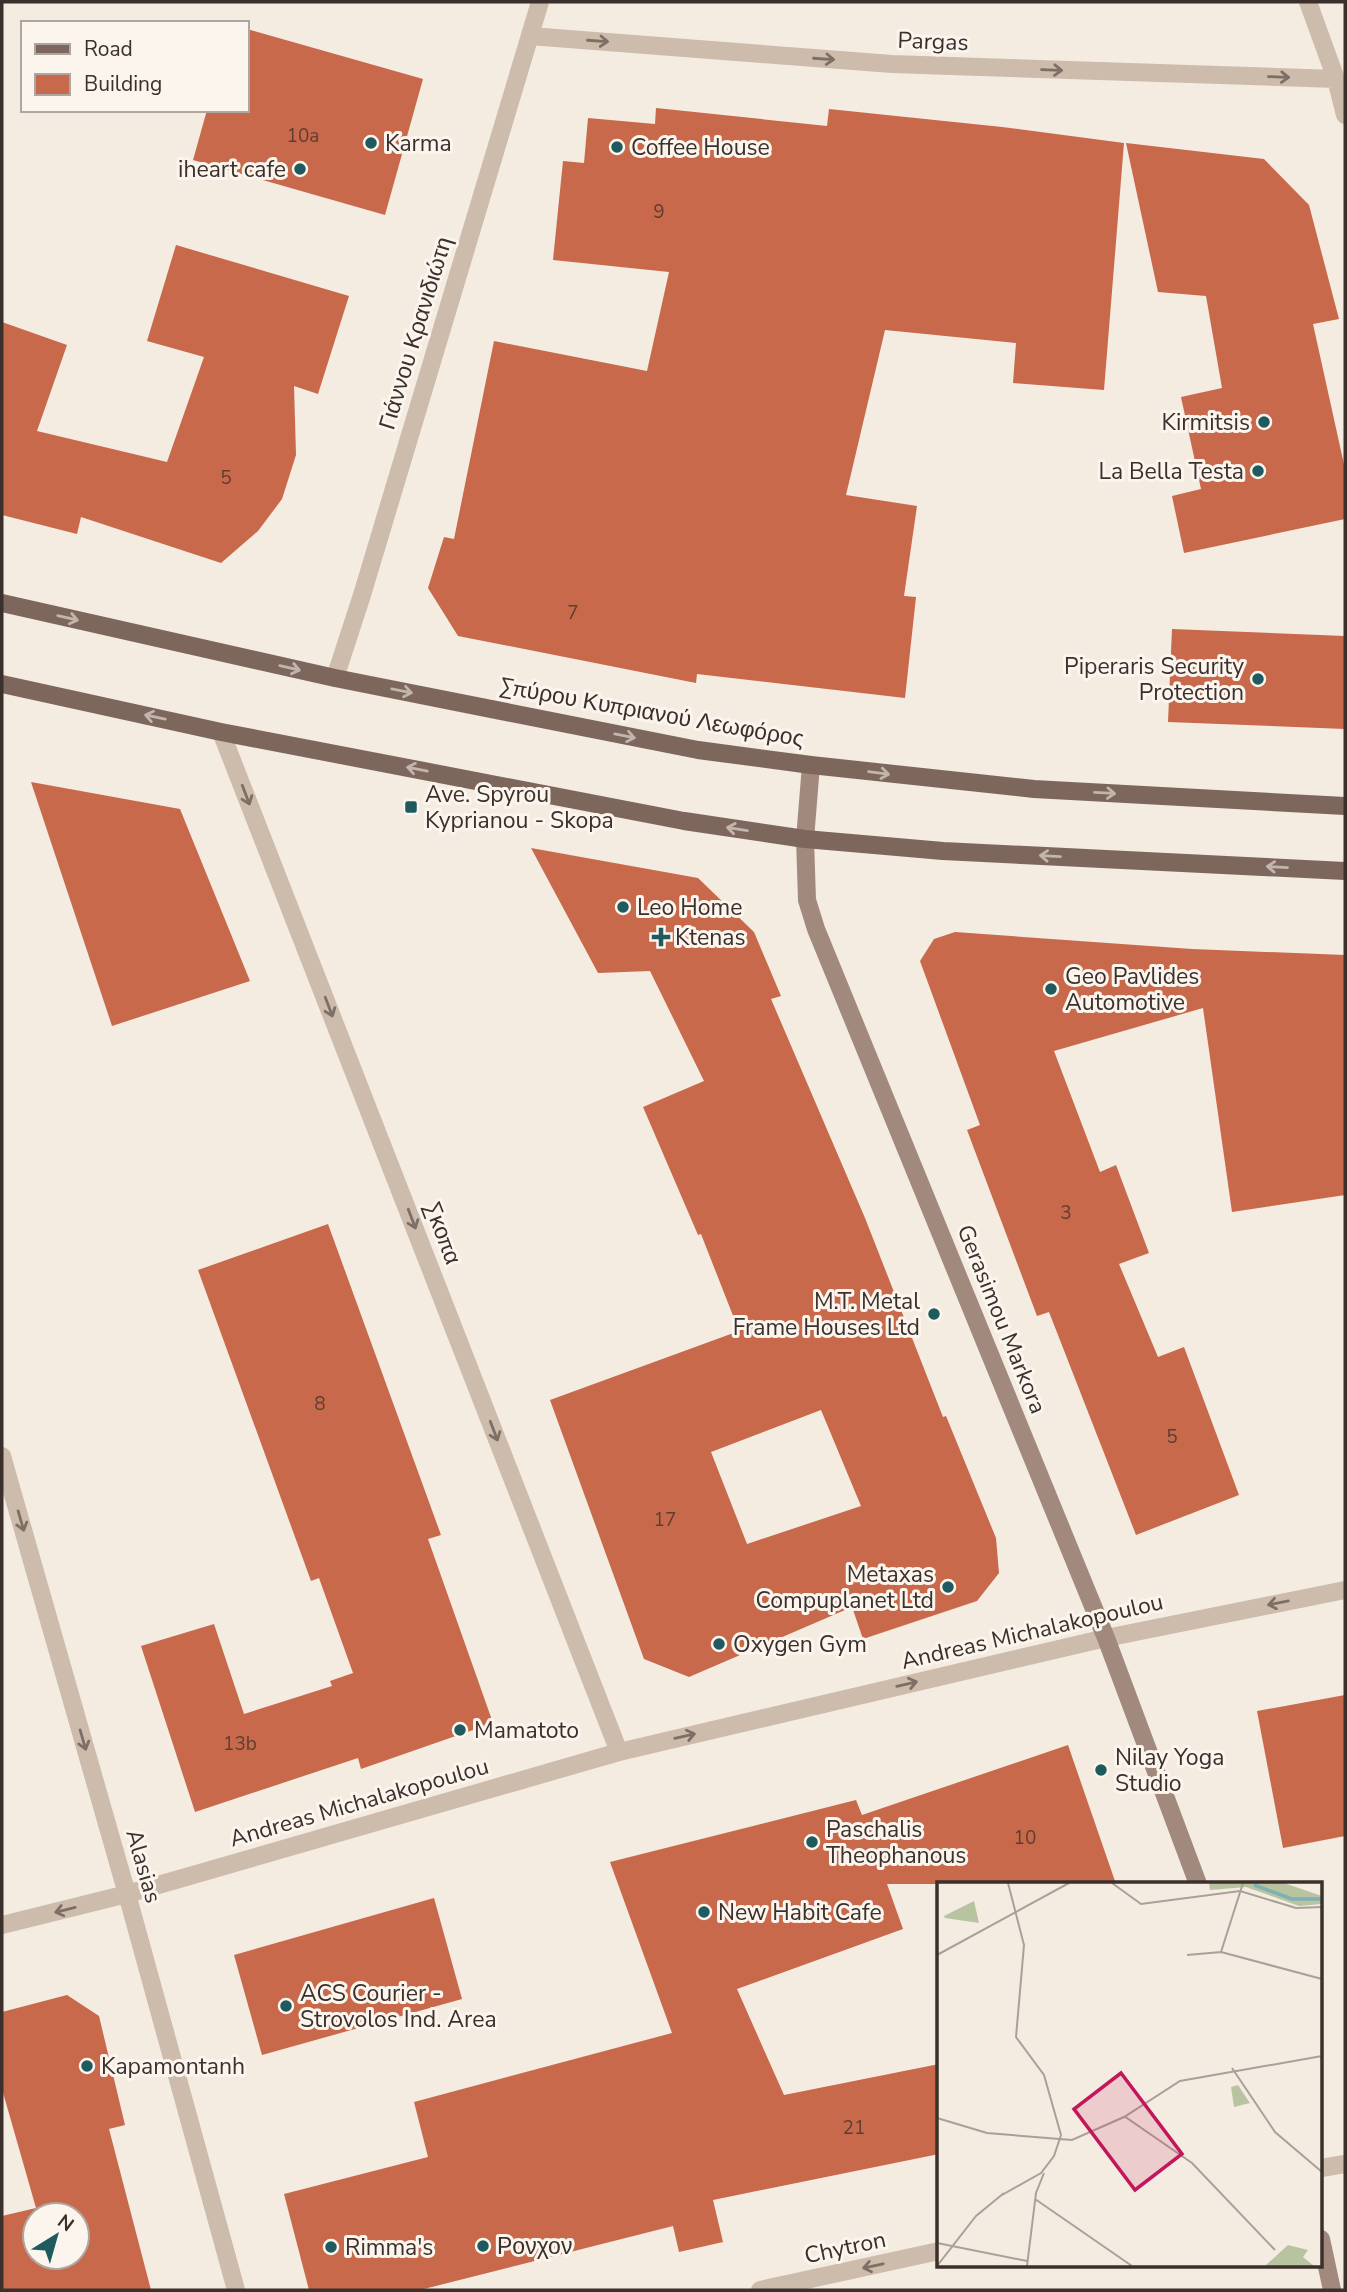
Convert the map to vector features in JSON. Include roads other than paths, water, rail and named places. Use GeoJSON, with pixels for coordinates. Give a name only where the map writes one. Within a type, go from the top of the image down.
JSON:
{"type":"FeatureCollection","features":[{"type":"Feature","properties":{"kind":"main road","name":"Σπύρου Κυπριανού Λεωφόρος"},"geometry":{"type":"LineString","coordinates":[[2,603],[335,678],[698,750],[1034,789],[1345,806]]}},
{"type":"Feature","properties":{"kind":"main road"},"geometry":{"type":"LineString","coordinates":[[2,684],[221,732],[684,821],[805,839],[943,851],[1345,870]]}},
{"type":"Feature","properties":{"kind":"street","name":"Γιάννου Κρανιδιώτη"},"geometry":{"type":"LineString","coordinates":[[335,678],[540,2]]}},
{"type":"Feature","properties":{"kind":"street"},"geometry":{"type":"LineString","coordinates":[[1308,2],[1336,79],[1345,115]]}},
{"type":"Feature","properties":{"kind":"street","name":"Pargas"},"geometry":{"type":"LineString","coordinates":[[530,36],[892,64],[1336,79]]}},
{"type":"Feature","properties":{"kind":"street","name":"Σκοπα"},"geometry":{"type":"LineString","coordinates":[[221,732],[619,1752]]}},
{"type":"Feature","properties":{"kind":"street","name":"Gerasimou Markora"},"geometry":{"type":"LineString","coordinates":[[811,765],[805,839],[807,900],[816,929],[1105,1638],[1197,1882]]}},
{"type":"Feature","properties":{"kind":"street","name":"Alasias"},"geometry":{"type":"LineString","coordinates":[[2,1456],[236,2290]]}},
{"type":"Feature","properties":{"kind":"street","name":"Andreas Michalakopoulou"},"geometry":{"type":"LineString","coordinates":[[2,1925],[127,1894],[619,1752],[1105,1638],[1345,1590]]}},
{"type":"Feature","properties":{"kind":"street"},"geometry":{"type":"LineString","coordinates":[[1322,2168],[1345,2164]]}},
{"type":"Feature","properties":{"kind":"street"},"geometry":{"type":"LineString","coordinates":[[1322,2244],[1332,2290]]}},
{"type":"Feature","properties":{"kind":"street","name":"Chytron"},"geometry":{"type":"LineString","coordinates":[[760,2290],[937,2251]]}},
{"type":"Feature","properties":{"kind":"place","name":"Karma"},"geometry":{"type":"Point","coordinates":[371,143]}},
{"type":"Feature","properties":{"kind":"place","name":"Coffee House"},"geometry":{"type":"Point","coordinates":[617,147]}},
{"type":"Feature","properties":{"kind":"place","name":"iheart cafe"},"geometry":{"type":"Point","coordinates":[300,169]}},
{"type":"Feature","properties":{"kind":"place","name":"Kirmitsis"},"geometry":{"type":"Point","coordinates":[1264,422]}},
{"type":"Feature","properties":{"kind":"place","name":"La Bella Testa"},"geometry":{"type":"Point","coordinates":[1258,471]}},
{"type":"Feature","properties":{"kind":"place","name":"Piperaris Security Protection"},"geometry":{"type":"Point","coordinates":[1258,679]}},
{"type":"Feature","properties":{"kind":"place","name":"Ave. Spyrou Kyprianou - Skopa"},"geometry":{"type":"Point","coordinates":[411,807]}},
{"type":"Feature","properties":{"kind":"place","name":"Leo Home"},"geometry":{"type":"Point","coordinates":[623,907]}},
{"type":"Feature","properties":{"kind":"place","name":"Ktenas"},"geometry":{"type":"Point","coordinates":[661,937]}},
{"type":"Feature","properties":{"kind":"place","name":"Geo Pavlides Automotive"},"geometry":{"type":"Point","coordinates":[1051,989]}},
{"type":"Feature","properties":{"kind":"place","name":"M.T. Metal Frame Houses Ltd"},"geometry":{"type":"Point","coordinates":[934,1314]}},
{"type":"Feature","properties":{"kind":"place","name":"Metaxas Compuplanet Ltd"},"geometry":{"type":"Point","coordinates":[948,1587]}},
{"type":"Feature","properties":{"kind":"place","name":"Oxygen Gym"},"geometry":{"type":"Point","coordinates":[719,1644]}},
{"type":"Feature","properties":{"kind":"place","name":"Mamatoto"},"geometry":{"type":"Point","coordinates":[460,1730]}},
{"type":"Feature","properties":{"kind":"place","name":"Nilay Yoga Studio"},"geometry":{"type":"Point","coordinates":[1101,1770]}},
{"type":"Feature","properties":{"kind":"place","name":"Paschalis Theophanous"},"geometry":{"type":"Point","coordinates":[812,1842]}},
{"type":"Feature","properties":{"kind":"place","name":"New Habit Cafe"},"geometry":{"type":"Point","coordinates":[704,1912]}},
{"type":"Feature","properties":{"kind":"place","name":"ACS Courier - Strovolos Ind. Area"},"geometry":{"type":"Point","coordinates":[286,2006]}},
{"type":"Feature","properties":{"kind":"place","name":"Kapamontanh"},"geometry":{"type":"Point","coordinates":[87,2066]}},
{"type":"Feature","properties":{"kind":"place","name":"Ρονχον"},"geometry":{"type":"Point","coordinates":[483,2246]}},
{"type":"Feature","properties":{"kind":"place","name":"Rimma's"},"geometry":{"type":"Point","coordinates":[331,2247]}}]}
